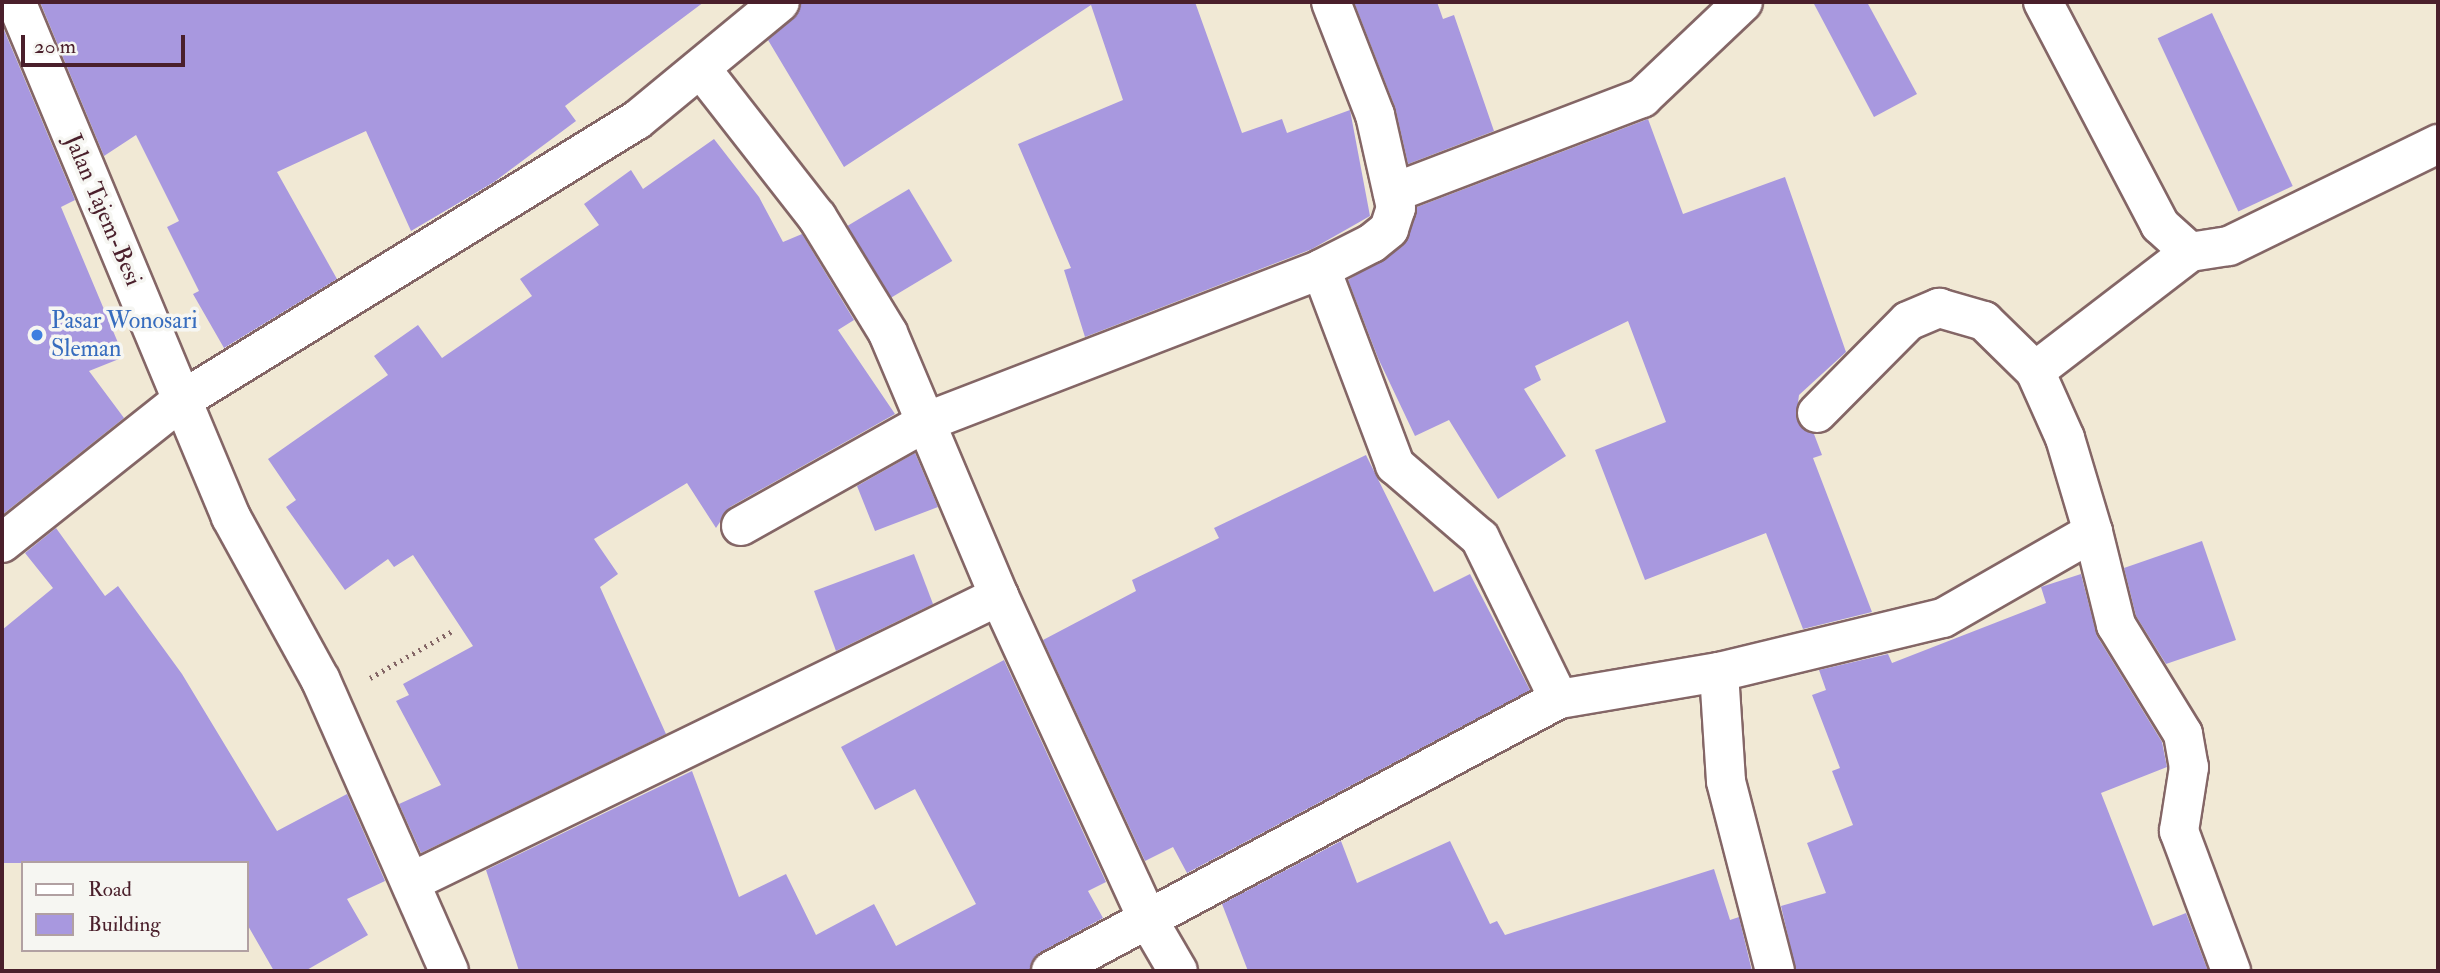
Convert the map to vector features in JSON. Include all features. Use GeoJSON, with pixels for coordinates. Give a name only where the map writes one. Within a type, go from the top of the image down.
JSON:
{"type":"FeatureCollection","features":[{"type":"Feature","properties":{"kind":"street","name":"Jalan Tajem-Besi"},"geometry":{"type":"LineString","coordinates":[[16,2],[231,517],[330,701],[449,971]]}},
{"type":"Feature","properties":{"kind":"street"},"geometry":{"type":"LineString","coordinates":[[2,543],[182,400],[637,120],[702,70],[780,2]]}},
{"type":"Feature","properties":{"kind":"street"},"geometry":{"type":"LineString","coordinates":[[741,526],[928,421],[1321,269],[1389,229],[1396,208],[1375,116],[1331,2]]}},
{"type":"Feature","properties":{"kind":"street"},"geometry":{"type":"LineString","coordinates":[[1393,192],[1642,98],[1742,2]]}},
{"type":"Feature","properties":{"kind":"street"},"geometry":{"type":"LineString","coordinates":[[2043,2],[2160,225],[2190,252]]}},
{"type":"Feature","properties":{"kind":"street"},"geometry":{"type":"LineString","coordinates":[[702,70],[817,217],[888,333],[928,421],[999,596],[1147,918],[1178,971]]}},
{"type":"Feature","properties":{"kind":"street"},"geometry":{"type":"LineString","coordinates":[[2035,371],[2190,252],[2229,246],[2438,144]]}},
{"type":"Feature","properties":{"kind":"street"},"geometry":{"type":"LineString","coordinates":[[1321,269],[1395,465],[1480,538],[1559,699]]}},
{"type":"Feature","properties":{"kind":"street"},"geometry":{"type":"LineString","coordinates":[[1817,414],[1908,321],[1939,308],[1984,321],[2035,371],[2065,438],[2093,532],[2116,625],[2183,734],[2189,767],[2179,831],[2231,971]]}},
{"type":"Feature","properties":{"kind":"street"},"geometry":{"type":"LineString","coordinates":[[1051,971],[1559,699],[1719,672],[1943,618],[2093,532]]}},
{"type":"Feature","properties":{"kind":"street"},"geometry":{"type":"LineString","coordinates":[[411,883],[999,596]]}},
{"type":"Feature","properties":{"kind":"street"},"geometry":{"type":"LineString","coordinates":[[1719,672],[1726,781],[1774,971]]}},
{"type":"Feature","properties":{"kind":"path"},"geometry":{"type":"LineString","coordinates":[[330,701],[454,631]]}},
{"type":"Feature","properties":{"kind":"building"},"geometry":{"type":"Polygon","coordinates":[[[40,2],[704,2],[565,106],[576,121],[494,182],[411,231],[366,131],[277,172],[337,279],[224,348],[193,294],[199,291],[167,227],[179,221],[136,135],[104,156],[40,2]]]}},
{"type":"Feature","properties":{"kind":"building"},"geometry":{"type":"Polygon","coordinates":[[[801,2],[1195,2],[1242,133],[1282,119],[1287,133],[1350,110],[1370,216],[1312,249],[1085,337],[1064,270],[1071,268],[1018,144],[1123,100],[1091,5],[844,167],[768,40],[794,18],[801,2]]]}},
{"type":"Feature","properties":{"kind":"building"},"geometry":{"type":"Polygon","coordinates":[[[1354,2],[1437,2],[1443,19],[1454,15],[1494,131],[1408,164],[1395,107],[1354,2]]]}},
{"type":"Feature","properties":{"kind":"building"},"geometry":{"type":"Polygon","coordinates":[[[1813,2],[1867,2],[1917,94],[1874,117],[1813,2]]]}},
{"type":"Feature","properties":{"kind":"building"},"geometry":{"type":"Polygon","coordinates":[[[2212,13],[2293,186],[2238,211],[2158,38],[2212,13]]]}},
{"type":"Feature","properties":{"kind":"building"},"geometry":{"type":"Polygon","coordinates":[[[2,25],[75,200],[61,207],[124,357],[89,371],[124,418],[2,515],[2,25]]]}},
{"type":"Feature","properties":{"kind":"building"},"geometry":{"type":"Polygon","coordinates":[[[1648,119],[1683,214],[1785,177],[1846,352],[1799,395],[1796,418],[1814,434],[1822,455],[1813,458],[1872,612],[1803,629],[1766,533],[1645,580],[1595,450],[1666,422],[1628,321],[1535,366],[1541,380],[1524,389],[1566,456],[1498,499],[1449,420],[1415,436],[1378,358],[1348,280],[1403,246],[1417,207],[1648,119]]]}},
{"type":"Feature","properties":{"kind":"building"},"geometry":{"type":"Polygon","coordinates":[[[714,139],[759,197],[783,242],[802,234],[854,320],[838,330],[895,414],[730,507],[716,528],[687,483],[594,539],[618,574],[600,587],[666,734],[421,853],[399,804],[441,785],[396,701],[409,695],[403,684],[473,646],[413,555],[394,567],[388,559],[345,590],[286,507],[296,500],[268,459],[388,375],[374,356],[418,325],[442,358],[532,296],[520,279],[599,225],[584,204],[631,170],[643,189],[714,139]]]}},
{"type":"Feature","properties":{"kind":"building"},"geometry":{"type":"Polygon","coordinates":[[[909,189],[952,261],[891,298],[847,226],[909,189]]]}},
{"type":"Feature","properties":{"kind":"building"},"geometry":{"type":"Polygon","coordinates":[[[915,453],[938,507],[875,531],[857,486],[915,453]]]}},
{"type":"Feature","properties":{"kind":"building"},"geometry":{"type":"Polygon","coordinates":[[[1366,455],[1434,592],[1470,574],[1530,690],[1187,873],[1173,847],[1145,861],[1043,640],[1136,591],[1132,580],[1219,538],[1214,528],[1366,455]]]}},
{"type":"Feature","properties":{"kind":"building"},"geometry":{"type":"Polygon","coordinates":[[[56,528],[105,596],[118,586],[182,674],[277,831],[347,794],[385,881],[347,899],[368,935],[305,971],[274,971],[248,926],[248,861],[2,863],[2,630],[53,588],[25,553],[56,528]]]}},
{"type":"Feature","properties":{"kind":"building"},"geometry":{"type":"Polygon","coordinates":[[[2202,541],[2236,640],[2166,664],[2136,616],[2124,568],[2202,541]]]}},
{"type":"Feature","properties":{"kind":"building"},"geometry":{"type":"Polygon","coordinates":[[[914,554],[933,604],[836,651],[814,591],[914,554]]]}},
{"type":"Feature","properties":{"kind":"building"},"geometry":{"type":"Polygon","coordinates":[[[2081,574],[2097,636],[2162,742],[2167,767],[2101,793],[2153,926],[2186,913],[2208,971],[1796,971],[1781,906],[1826,893],[1807,843],[1853,825],[1832,771],[1840,768],[1812,695],[1826,690],[1819,670],[1888,654],[1892,663],[2046,603],[2041,587],[2081,574]]]}},
{"type":"Feature","properties":{"kind":"building"},"geometry":{"type":"Polygon","coordinates":[[[1004,660],[1106,882],[1088,891],[1103,918],[1041,952],[1029,971],[519,971],[486,870],[692,771],[739,897],[786,874],[816,935],[874,904],[896,946],[976,904],[915,789],[875,810],[841,747],[1004,660]]]}},
{"type":"Feature","properties":{"kind":"building"},"geometry":{"type":"Polygon","coordinates":[[[1341,841],[1357,883],[1450,841],[1490,924],[1497,921],[1505,935],[1714,869],[1730,920],[1739,917],[1752,971],[1248,971],[1222,904],[1341,841]]]}},
{"type":"Feature","properties":{"kind":"place","name":"Pasar Wonosari Sleman"},"geometry":{"type":"Point","coordinates":[37,335]}}]}
